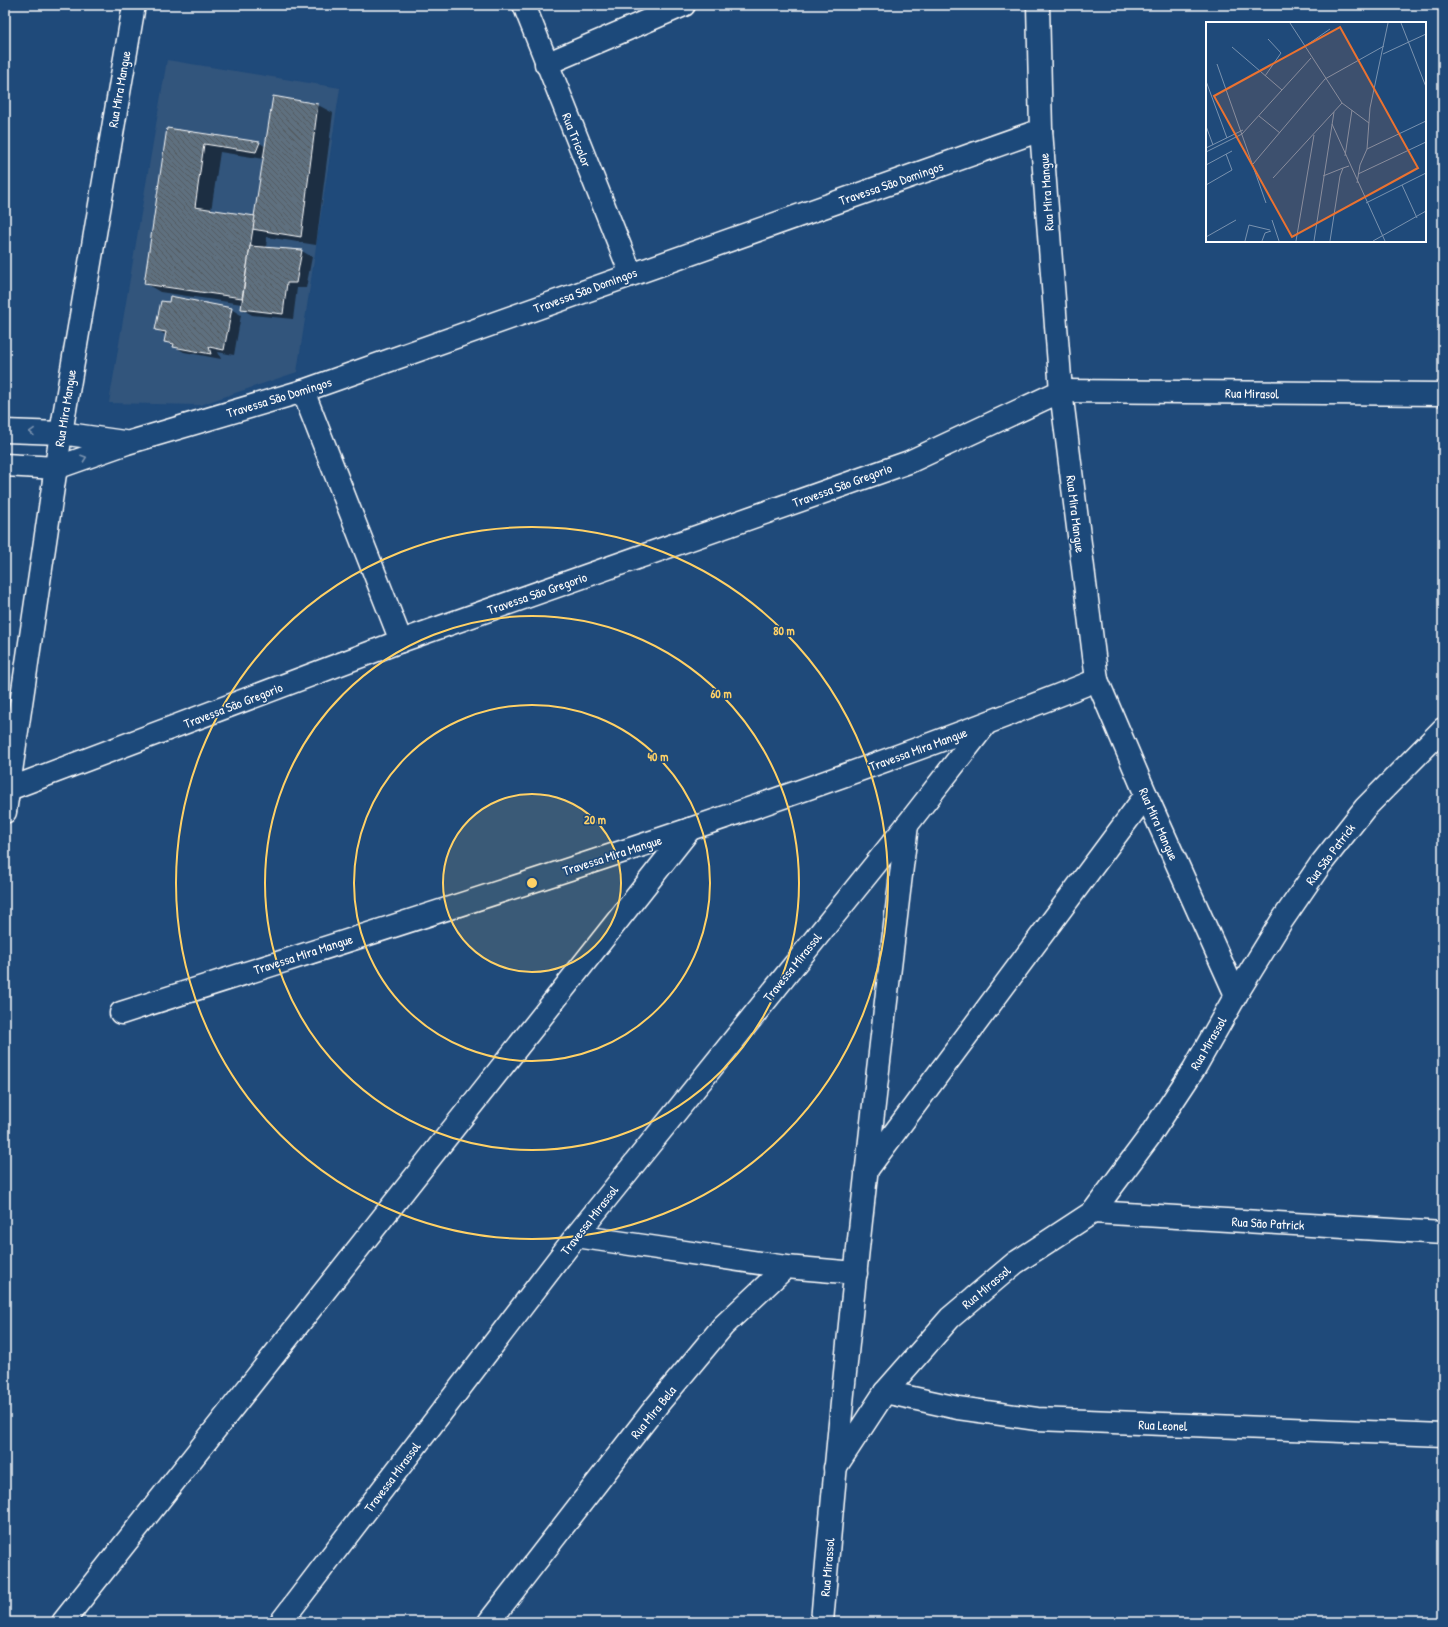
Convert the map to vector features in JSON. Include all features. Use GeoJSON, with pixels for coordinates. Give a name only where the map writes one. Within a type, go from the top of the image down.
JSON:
{"type":"FeatureCollection","features":[{"type":"Feature","properties":{"kind":"street","name":"Rua Mira Mangue"},"geometry":{"type":"LineString","coordinates":[[5,812],[61,433],[134,5]]}},
{"type":"Feature","properties":{"kind":"street","name":"Rua Tricolor"},"geometry":{"type":"LineString","coordinates":[[524,5],[630,274]]}},
{"type":"Feature","properties":{"kind":"street"},"geometry":{"type":"LineString","coordinates":[[546,64],[684,5]]}},
{"type":"Feature","properties":{"kind":"street","name":"Rua Mira Mangue"},"geometry":{"type":"LineString","coordinates":[[1040,5],[1041,130],[1061,391],[1097,680],[1146,795],[1236,995]]}},
{"type":"Feature","properties":{"kind":"street","name":"Travessa São Domingos"},"geometry":{"type":"LineString","coordinates":[[5,465],[56,468],[127,443],[303,392],[630,274],[1041,130]]}},
{"type":"Feature","properties":{"kind":"street","name":"Rua Mirasol"},"geometry":{"type":"LineString","coordinates":[[1061,391],[1443,394]]}},
{"type":"Feature","properties":{"kind":"street","name":"Travessa São Gregorio"},"geometry":{"type":"LineString","coordinates":[[9,789],[401,641],[909,462],[1061,391]]}},
{"type":"Feature","properties":{"kind":"street"},"geometry":{"type":"LineString","coordinates":[[303,392],[401,641]]}},
{"type":"Feature","properties":{"kind":"street","name":"Travessa São Domingos"},"geometry":{"type":"LineString","coordinates":[[5,431],[61,433],[127,443]]}},
{"type":"Feature","properties":{"kind":"street","name":"Travessa Mira Mangue"},"geometry":{"type":"LineString","coordinates":[[121,1013],[690,829],[985,725],[1097,680]]}},
{"type":"Feature","properties":{"kind":"street","name":"Travessa Mirassol"},"geometry":{"type":"LineString","coordinates":[[281,1622],[576,1236],[907,825],[985,725]]}},
{"type":"Feature","properties":{"kind":"street","name":"Rua São Patrick"},"geometry":{"type":"LineString","coordinates":[[1236,995],[1281,922],[1320,864],[1365,808],[1443,729]]}},
{"type":"Feature","properties":{"kind":"street"},"geometry":{"type":"LineString","coordinates":[[865,1172],[1146,795]]}},
{"type":"Feature","properties":{"kind":"street"},"geometry":{"type":"LineString","coordinates":[[835,1468],[856,1273],[865,1172],[907,825]]}},
{"type":"Feature","properties":{"kind":"street"},"geometry":{"type":"LineString","coordinates":[[64,1622],[690,829]]}},
{"type":"Feature","properties":{"kind":"street","name":"Rua Mirassol"},"geometry":{"type":"LineString","coordinates":[[822,1622],[835,1468],[885,1392],[950,1318],[1015,1263],[1093,1212],[1149,1137],[1194,1069],[1236,995]]}},
{"type":"Feature","properties":{"kind":"street","name":"Rua São Patrick"},"geometry":{"type":"LineString","coordinates":[[1093,1212],[1443,1233]]}},
{"type":"Feature","properties":{"kind":"street"},"geometry":{"type":"LineString","coordinates":[[576,1236],[786,1267],[856,1273]]}},
{"type":"Feature","properties":{"kind":"street","name":"Rua Mira Bela"},"geometry":{"type":"LineString","coordinates":[[489,1622],[658,1404],[723,1326],[786,1267]]}},
{"type":"Feature","properties":{"kind":"street","name":"Rua Leonel"},"geometry":{"type":"LineString","coordinates":[[885,1392],[958,1408],[1037,1420],[1443,1435]]}},
{"type":"Feature","properties":{"kind":"shaded area"},"geometry":{"type":"Polygon","coordinates":[[[167,60],[340,88],[297,372],[200,405],[109,403],[167,60]]]}},
{"type":"Feature","properties":{"kind":"building"},"geometry":{"type":"Polygon","coordinates":[[[273,96],[318,104],[301,237],[252,229],[273,96]]]}},
{"type":"Feature","properties":{"kind":"building"},"geometry":{"type":"Polygon","coordinates":[[[167,128],[260,142],[256,152],[204,144],[195,207],[255,216],[242,298],[144,284],[167,128]]]}},
{"type":"Feature","properties":{"kind":"building"},"geometry":{"type":"Polygon","coordinates":[[[250,246],[302,250],[296,283],[287,283],[283,314],[241,309],[250,246]]]}},
{"type":"Feature","properties":{"kind":"building"},"geometry":{"type":"Polygon","coordinates":[[[170,296],[232,308],[224,350],[209,347],[211,354],[173,347],[174,344],[164,342],[166,332],[155,330],[161,301],[169,302],[170,296]]]}}]}
